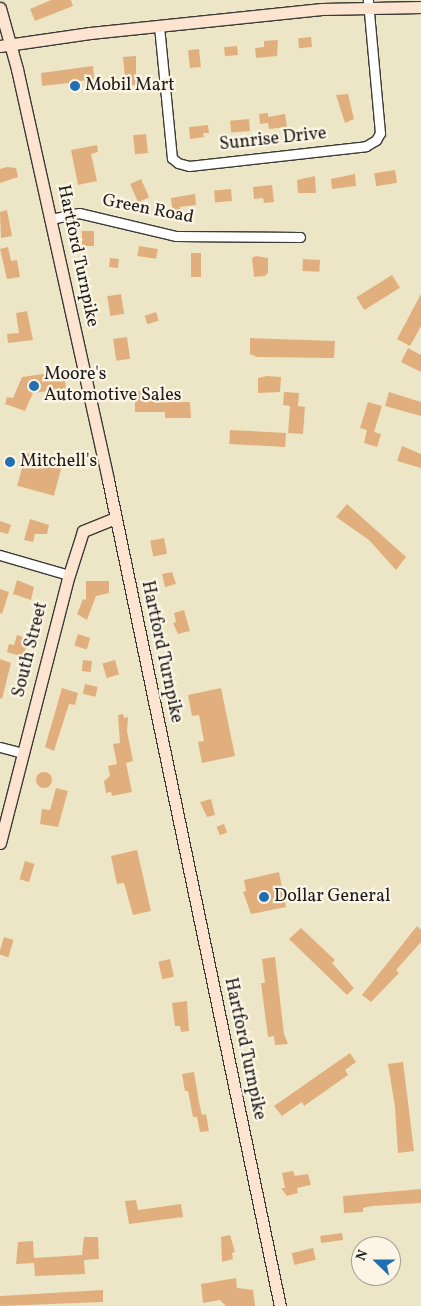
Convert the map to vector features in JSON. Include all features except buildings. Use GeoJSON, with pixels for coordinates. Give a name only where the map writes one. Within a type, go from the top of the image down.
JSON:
{"type":"FeatureCollection","features":[{"type":"Feature","properties":{"kind":"main road"},"geometry":{"type":"LineString","coordinates":[[5,45],[369,3],[421,7]]}},
{"type":"Feature","properties":{"kind":"main road","name":"Hartford Turnpike"},"geometry":{"type":"LineString","coordinates":[[0,8],[5,45],[51,219],[116,518],[280,1306]]}},
{"type":"Feature","properties":{"kind":"main road","name":"South Street"},"geometry":{"type":"LineString","coordinates":[[0,843],[69,575],[83,531],[116,518]]}},
{"type":"Feature","properties":{"kind":"street","name":"Sunrise Drive"},"geometry":{"type":"LineString","coordinates":[[159,26],[172,158],[189,166],[366,146],[376,140],[380,133],[369,3]]}},
{"type":"Feature","properties":{"kind":"street","name":"Green Road"},"geometry":{"type":"LineString","coordinates":[[51,219],[79,213],[176,236],[300,237]]}},
{"type":"Feature","properties":{"kind":"street"},"geometry":{"type":"LineString","coordinates":[[0,555],[69,575]]}},
{"type":"Feature","properties":{"kind":"street"},"geometry":{"type":"LineString","coordinates":[[0,747],[23,753]]}},
{"type":"Feature","properties":{"kind":"place","name":"Mobil Mart"},"geometry":{"type":"Point","coordinates":[75,86]}},
{"type":"Feature","properties":{"kind":"place","name":"Moore's Automotive Sales"},"geometry":{"type":"Point","coordinates":[34,386]}},
{"type":"Feature","properties":{"kind":"place","name":"Mitchell's"},"geometry":{"type":"Point","coordinates":[10,462]}},
{"type":"Feature","properties":{"kind":"place","name":"Dollar General"},"geometry":{"type":"Point","coordinates":[264,897]}}]}
